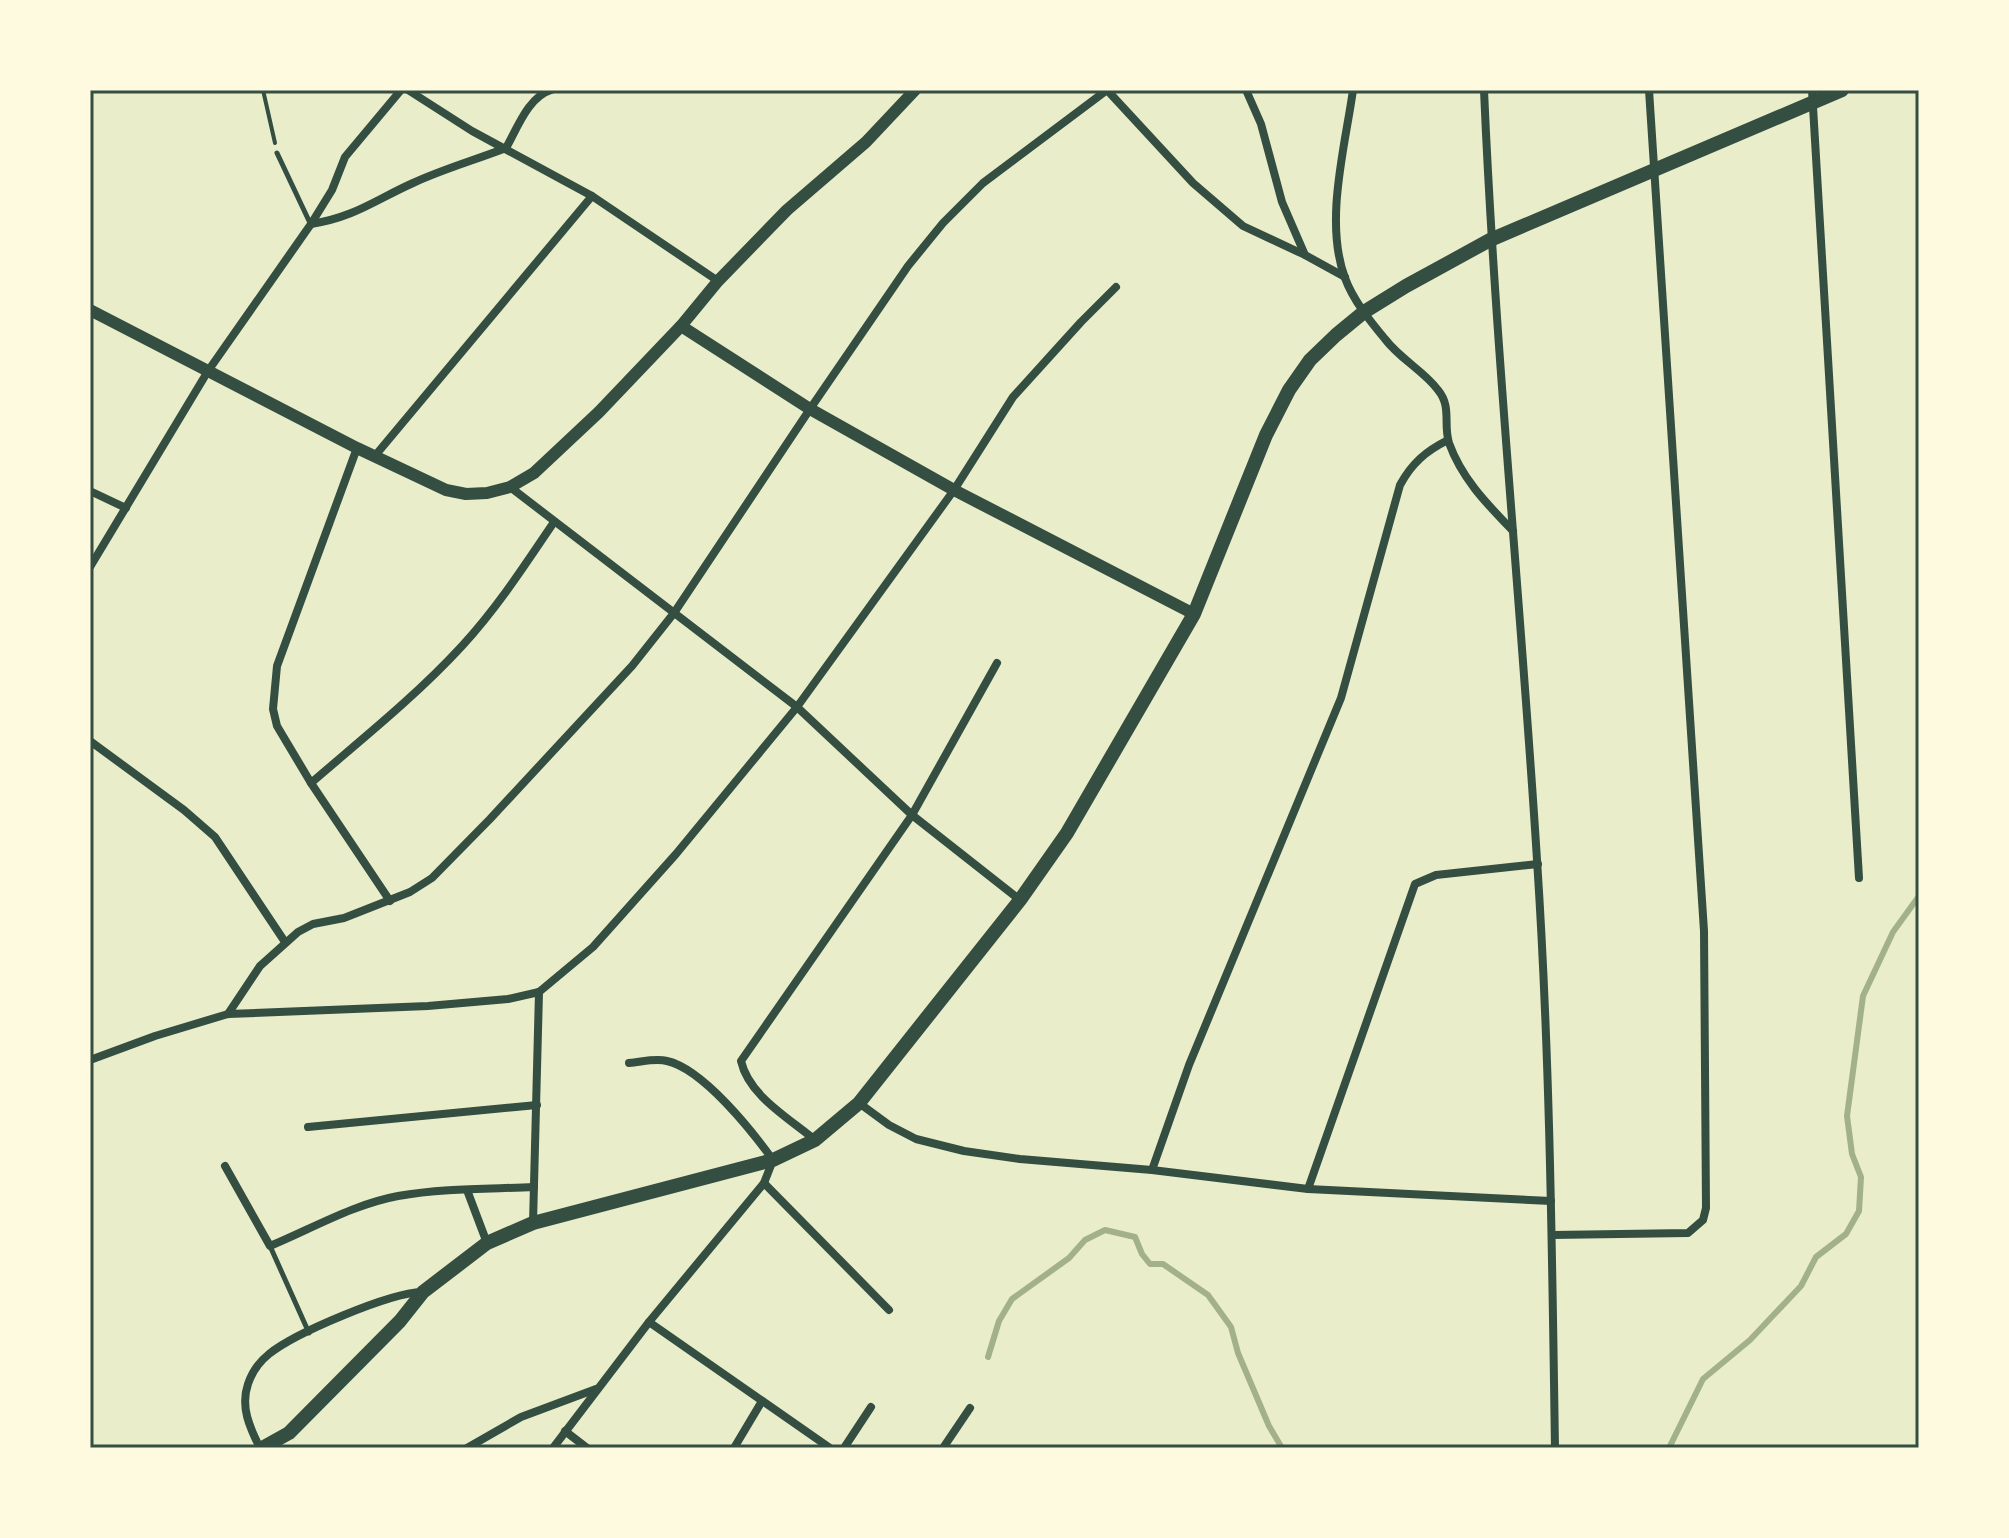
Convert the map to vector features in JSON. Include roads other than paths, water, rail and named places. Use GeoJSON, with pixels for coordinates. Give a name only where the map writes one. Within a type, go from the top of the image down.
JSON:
{"type":"FeatureCollection","features":[{"type":"Feature","properties":{"kind":"main road"},"geometry":{"type":"LineString","coordinates":[[261,1448],[289,1433],[400,1321],[423,1292],[487,1243],[533,1223],[773,1160],[815,1140],[859,1103],[1020,900],[1067,833],[1194,614],[1266,435],[1289,390],[1310,360],[1364,312],[1490,240],[1653,173],[1812,96],[1842,90]]}},
{"type":"Feature","properties":{"kind":"street"},"geometry":{"type":"LineString","coordinates":[[90,567],[208,371],[311,224],[332,190],[345,157],[401,90]]}},
{"type":"Feature","properties":{"kind":"street"},"geometry":{"type":"LineString","coordinates":[[408,90],[472,131],[592,196],[718,281]]}},
{"type":"Feature","properties":{"kind":"street"},"geometry":{"type":"LineString","coordinates":[[311,224],[338,220],[362,211],[416,181],[506,148],[527,109],[544,92],[551,90]]}},
{"type":"Feature","properties":{"kind":"street"},"geometry":{"type":"LineString","coordinates":[[90,310],[374,457],[446,490],[466,494],[510,487],[534,473],[567,443],[681,326],[718,281],[787,210],[866,142],[915,90]]}},
{"type":"Feature","properties":{"kind":"street"},"geometry":{"type":"LineString","coordinates":[[228,1014],[260,966],[285,942],[313,924],[344,918],[390,901],[432,878],[480,829],[632,666],[674,613],[908,266],[943,223],[983,183],[1107,90],[1193,183],[1243,226],[1345,277]]}},
{"type":"Feature","properties":{"kind":"street"},"geometry":{"type":"LineString","coordinates":[[1246,90],[1261,124],[1282,202],[1305,255]]}},
{"type":"Feature","properties":{"kind":"street"},"geometry":{"type":"LineString","coordinates":[[1353,90],[1340,170],[1336,233],[1345,277],[1364,312],[1400,357],[1438,390],[1447,406],[1448,440],[1465,477],[1513,532]]}},
{"type":"Feature","properties":{"kind":"street"},"geometry":{"type":"LineString","coordinates":[[1484,90],[1490,240],[1538,864],[1552,1235],[1555,1448]]}},
{"type":"Feature","properties":{"kind":"street"},"geometry":{"type":"LineString","coordinates":[[1552,1235],[1688,1233],[1703,1220],[1706,1208],[1704,931],[1649,90]]}},
{"type":"Feature","properties":{"kind":"street"},"geometry":{"type":"LineString","coordinates":[[1812,96],[1859,878]]}},
{"type":"Feature","properties":{"kind":"street"},"geometry":{"type":"LineString","coordinates":[[374,457],[592,196]]}},
{"type":"Feature","properties":{"kind":"street"},"geometry":{"type":"LineString","coordinates":[[90,1060],[228,1014],[428,1006],[508,999],[539,992],[593,947],[676,854],[797,707],[954,490],[1013,397],[1116,287]]}},
{"type":"Feature","properties":{"kind":"street"},"geometry":{"type":"LineString","coordinates":[[681,326],[810,409],[954,490],[1194,614]]}},
{"type":"Feature","properties":{"kind":"street"},"geometry":{"type":"LineString","coordinates":[[1152,1170],[1189,1065],[1341,698],[1400,485],[1410,467],[1427,451],[1448,440]]}},
{"type":"Feature","properties":{"kind":"street"},"geometry":{"type":"LineString","coordinates":[[357,448],[277,666],[272,694],[277,726],[390,901]]}},
{"type":"Feature","properties":{"kind":"street"},"geometry":{"type":"LineString","coordinates":[[510,487],[797,707],[912,815],[1020,900]]}},
{"type":"Feature","properties":{"kind":"street"},"geometry":{"type":"LineString","coordinates":[[90,491],[126,508]]}},
{"type":"Feature","properties":{"kind":"street"},"geometry":{"type":"LineString","coordinates":[[311,783],[389,716],[462,646],[507,590],[554,522]]}},
{"type":"Feature","properties":{"kind":"street"},"geometry":{"type":"LineString","coordinates":[[815,1140],[760,1095],[745,1077],[741,1061],[912,815],[997,663]]}},
{"type":"Feature","properties":{"kind":"street"},"geometry":{"type":"LineString","coordinates":[[90,741],[215,837],[285,942]]}},
{"type":"Feature","properties":{"kind":"street"},"geometry":{"type":"LineString","coordinates":[[1308,1189],[1415,884],[1436,875],[1538,864]]}},
{"type":"Feature","properties":{"kind":"street"},"geometry":{"type":"LineString","coordinates":[[533,1223],[539,992]]}},
{"type":"Feature","properties":{"kind":"street"},"geometry":{"type":"LineString","coordinates":[[553,1448],[649,1322],[764,1183],[773,1160],[727,1105],[681,1066],[666,1061],[629,1063]]}},
{"type":"Feature","properties":{"kind":"street"},"geometry":{"type":"LineString","coordinates":[[859,1103],[889,1125],[916,1139],[964,1151],[1020,1159],[1152,1170],[1308,1189],[1551,1201]]}},
{"type":"Feature","properties":{"kind":"street"},"geometry":{"type":"LineString","coordinates":[[308,1127],[537,1105]]}},
{"type":"Feature","properties":{"kind":"street"},"geometry":{"type":"LineString","coordinates":[[225,1166],[270,1246],[371,1203],[398,1196],[534,1187]]}},
{"type":"Feature","properties":{"kind":"street"},"geometry":{"type":"LineString","coordinates":[[764,1183],[889,1310]]}},
{"type":"Feature","properties":{"kind":"street"},"geometry":{"type":"LineString","coordinates":[[467,1190],[487,1243]]}},
{"type":"Feature","properties":{"kind":"street"},"geometry":{"type":"LineString","coordinates":[[261,1448],[245,1411],[244,1396],[256,1367],[269,1354],[389,1298],[423,1292]]}},
{"type":"Feature","properties":{"kind":"street"},"geometry":{"type":"LineString","coordinates":[[649,1322],[830,1448]]}},
{"type":"Feature","properties":{"kind":"street"},"geometry":{"type":"LineString","coordinates":[[467,1448],[521,1417],[596,1389]]}},
{"type":"Feature","properties":{"kind":"street"},"geometry":{"type":"LineString","coordinates":[[734,1448],[762,1401]]}},
{"type":"Feature","properties":{"kind":"street"},"geometry":{"type":"LineString","coordinates":[[844,1448],[871,1407]]}},
{"type":"Feature","properties":{"kind":"street"},"geometry":{"type":"LineString","coordinates":[[943,1448],[970,1408]]}},
{"type":"Feature","properties":{"kind":"street"},"geometry":{"type":"LineString","coordinates":[[565,1431],[587,1448]]}},
{"type":"Feature","properties":{"kind":"lane"},"geometry":{"type":"LineString","coordinates":[[277,153],[311,224]]}},
{"type":"Feature","properties":{"kind":"lane"},"geometry":{"type":"LineString","coordinates":[[270,1246],[309,1333]]}},
{"type":"Feature","properties":{"kind":"waterway"},"geometry":{"type":"LineString","coordinates":[[1669,1448],[1703,1379],[1750,1340],[1801,1286],[1816,1257],[1846,1234],[1859,1211],[1861,1177],[1852,1154],[1847,1116],[1863,996],[1893,932],[1919,896]]}},
{"type":"Feature","properties":{"kind":"waterway"},"geometry":{"type":"LineString","coordinates":[[988,1357],[999,1321],[1012,1299],[1069,1258],[1085,1240],[1105,1230],[1135,1237],[1150,1264],[1163,1264],[1208,1295],[1231,1327],[1238,1353],[1269,1426],[1282,1448]]}}]}
